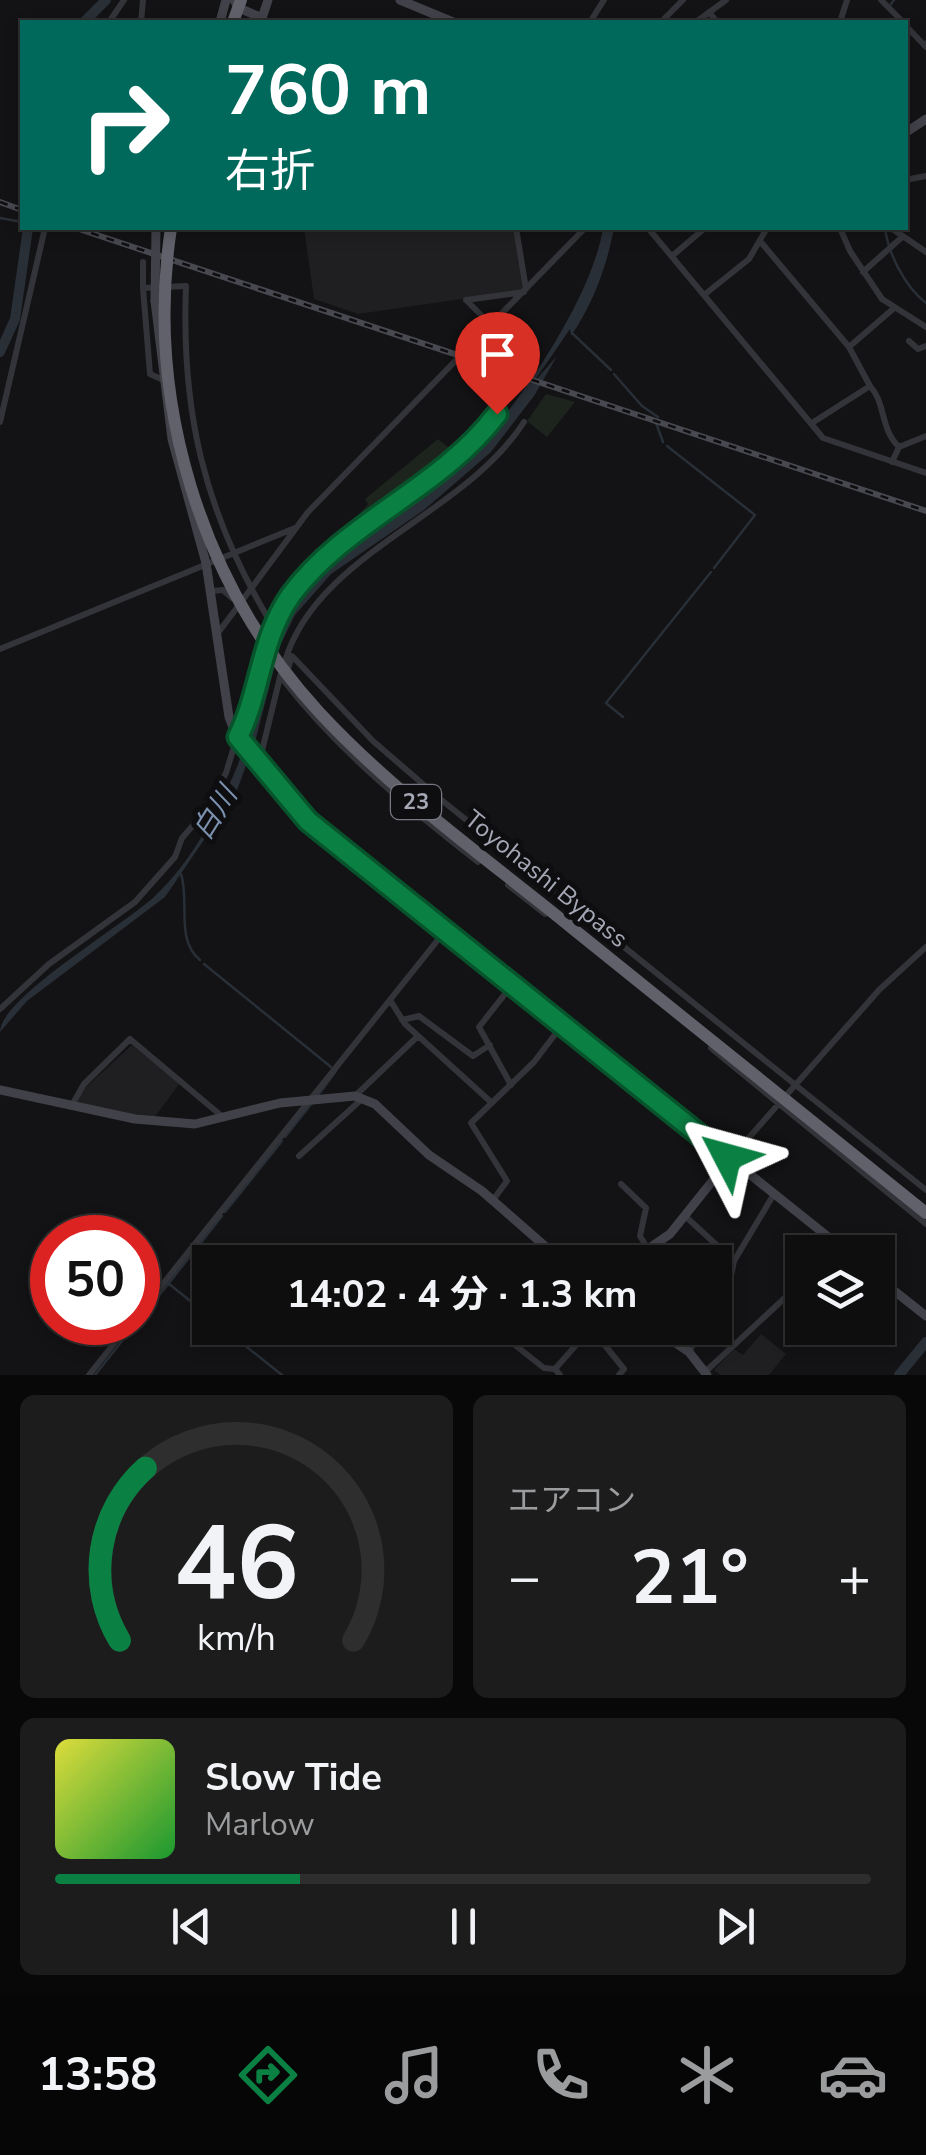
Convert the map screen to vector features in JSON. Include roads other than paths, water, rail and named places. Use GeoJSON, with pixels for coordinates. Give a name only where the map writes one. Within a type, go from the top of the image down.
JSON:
{"type":"FeatureCollection","features":[{"type":"Feature","properties":{"kind":"highway","name":"Toyohashi Bypass"},"geometry":{"type":"LineString","coordinates":[[160,230],[160,297],[169,394],[195,501],[235,593],[318,711],[429,814],[926,1210]]}},
{"type":"Feature","properties":{"kind":"highway","name":"Toyohashi Bypass"},"geometry":{"type":"LineString","coordinates":[[160,230],[169,344],[184,450],[218,550],[285,664],[322,710],[431,810],[926,1210]]}},
{"type":"Feature","properties":{"kind":"main road"},"geometry":{"type":"LineString","coordinates":[[237,0],[240,8],[261,20],[268,0]]}},
{"type":"Feature","properties":{"kind":"main road"},"geometry":{"type":"LineString","coordinates":[[400,0],[448,20]]}},
{"type":"Feature","properties":{"kind":"main road"},"geometry":{"type":"LineString","coordinates":[[160,297],[161,379],[166,409],[206,563],[229,717],[238,738],[308,821],[825,1235]]}},
{"type":"Feature","properties":{"kind":"main road"},"geometry":{"type":"LineString","coordinates":[[0,1090],[71,1106],[195,1124],[311,1099],[359,1098],[375,1104],[450,1172],[492,1200],[542,1245]]}},
{"type":"Feature","properties":{"kind":"main road"},"geometry":{"type":"LineString","coordinates":[[654,1245],[730,1159]]}},
{"type":"Feature","properties":{"kind":"main road"},"geometry":{"type":"LineString","coordinates":[[895,1291],[926,1316]]}},
{"type":"Feature","properties":{"kind":"main road"},"geometry":{"type":"LineString","coordinates":[[680,1345],[690,1352],[703,1373]]}},
{"type":"Feature","properties":{"kind":"street"},"geometry":{"type":"LineString","coordinates":[[663,20],[683,0]]}},
{"type":"Feature","properties":{"kind":"street"},"geometry":{"type":"LineString","coordinates":[[699,20],[726,0]]}},
{"type":"Feature","properties":{"kind":"street"},"geometry":{"type":"LineString","coordinates":[[880,0],[899,20]]}},
{"type":"Feature","properties":{"kind":"street"},"geometry":{"type":"LineString","coordinates":[[710,12],[716,20]]}},
{"type":"Feature","properties":{"kind":"street"},"geometry":{"type":"LineString","coordinates":[[0,422],[46,230]]}},
{"type":"Feature","properties":{"kind":"street"},"geometry":{"type":"LineString","coordinates":[[516,230],[525,291]]}},
{"type":"Feature","properties":{"kind":"street"},"geometry":{"type":"LineString","coordinates":[[218,633],[296,528],[583,230]]}},
{"type":"Feature","properties":{"kind":"street"},"geometry":{"type":"LineString","coordinates":[[650,230],[828,440],[926,473]]}},
{"type":"Feature","properties":{"kind":"street"},"geometry":{"type":"LineString","coordinates":[[672,256],[703,230]]}},
{"type":"Feature","properties":{"kind":"street"},"geometry":{"type":"LineString","coordinates":[[704,295],[749,259],[766,230]]}},
{"type":"Feature","properties":{"kind":"street"},"geometry":{"type":"LineString","coordinates":[[841,230],[864,272],[893,308],[926,327]]}},
{"type":"Feature","properties":{"kind":"street"},"geometry":{"type":"LineString","coordinates":[[893,230],[926,252]]}},
{"type":"Feature","properties":{"kind":"street"},"geometry":{"type":"LineString","coordinates":[[864,272],[901,238]]}},
{"type":"Feature","properties":{"kind":"street"},"geometry":{"type":"LineString","coordinates":[[760,242],[849,347],[876,393],[883,428],[899,447]]}},
{"type":"Feature","properties":{"kind":"street"},"geometry":{"type":"LineString","coordinates":[[144,262],[150,374],[161,379]]}},
{"type":"Feature","properties":{"kind":"street"},"geometry":{"type":"LineString","coordinates":[[143,288],[186,286],[188,406],[207,485],[234,553],[268,618],[260,637],[228,592],[212,592]]}},
{"type":"Feature","properties":{"kind":"street"},"geometry":{"type":"LineString","coordinates":[[492,326],[466,300],[525,291]]}},
{"type":"Feature","properties":{"kind":"street"},"geometry":{"type":"LineString","coordinates":[[849,347],[893,308]]}},
{"type":"Feature","properties":{"kind":"street"},"geometry":{"type":"LineString","coordinates":[[910,341],[918,349],[926,346]]}},
{"type":"Feature","properties":{"kind":"street"},"geometry":{"type":"LineString","coordinates":[[812,424],[870,386]]}},
{"type":"Feature","properties":{"kind":"street"},"geometry":{"type":"LineString","coordinates":[[166,409],[188,406]]}},
{"type":"Feature","properties":{"kind":"street"},"geometry":{"type":"LineString","coordinates":[[0,1009],[33,977],[153,884],[174,857],[183,836],[204,814],[226,774],[265,645],[299,585],[328,557],[455,462],[497,414],[496,407]]}},
{"type":"Feature","properties":{"kind":"street"},"geometry":{"type":"LineString","coordinates":[[258,761],[288,652],[317,602],[338,580],[464,487],[524,422]]}},
{"type":"Feature","properties":{"kind":"street"},"geometry":{"type":"LineString","coordinates":[[892,462],[899,447],[926,436]]}},
{"type":"Feature","properties":{"kind":"street"},"geometry":{"type":"LineString","coordinates":[[0,649],[296,528]]}},
{"type":"Feature","properties":{"kind":"street"},"geometry":{"type":"LineString","coordinates":[[926,1190],[439,798],[373,742],[292,656],[284,681],[357,762],[926,1224]]}},
{"type":"Feature","properties":{"kind":"street"},"geometry":{"type":"LineString","coordinates":[[294,694],[310,676]]}},
{"type":"Feature","properties":{"kind":"street"},"geometry":{"type":"LineString","coordinates":[[357,762],[373,742]]}},
{"type":"Feature","properties":{"kind":"street"},"geometry":{"type":"LineString","coordinates":[[422,818],[439,798]]}},
{"type":"Feature","properties":{"kind":"street"},"geometry":{"type":"LineString","coordinates":[[492,872],[507,852]]}},
{"type":"Feature","properties":{"kind":"street"},"geometry":{"type":"LineString","coordinates":[[160,1288],[445,931]]}},
{"type":"Feature","properties":{"kind":"street"},"geometry":{"type":"LineString","coordinates":[[730,1159],[879,990],[926,947]]}},
{"type":"Feature","properties":{"kind":"street"},"geometry":{"type":"LineString","coordinates":[[610,966],[624,948]]}},
{"type":"Feature","properties":{"kind":"street"},"geometry":{"type":"LineString","coordinates":[[511,1085],[480,1028],[512,985]]}},
{"type":"Feature","properties":{"kind":"street"},"geometry":{"type":"LineString","coordinates":[[390,1000],[402,1020],[492,1103]]}},
{"type":"Feature","properties":{"kind":"street"},"geometry":{"type":"LineString","coordinates":[[402,1020],[419,1016],[472,1056],[490,1045]]}},
{"type":"Feature","properties":{"kind":"street"},"geometry":{"type":"LineString","coordinates":[[492,1200],[507,1181],[471,1127],[562,1024]]}},
{"type":"Feature","properties":{"kind":"street"},"geometry":{"type":"LineString","coordinates":[[299,1156],[418,1036]]}},
{"type":"Feature","properties":{"kind":"street"},"geometry":{"type":"LineString","coordinates":[[71,1106],[84,1084],[130,1039],[224,1118]]}},
{"type":"Feature","properties":{"kind":"street"},"geometry":{"type":"LineString","coordinates":[[880,1185],[895,1166]]}},
{"type":"Feature","properties":{"kind":"street"},"geometry":{"type":"LineString","coordinates":[[622,1184],[646,1208],[640,1236],[650,1245]]}},
{"type":"Feature","properties":{"kind":"street"},"geometry":{"type":"LineString","coordinates":[[732,1270],[734,1260],[774,1194]]}},
{"type":"Feature","properties":{"kind":"street"},"geometry":{"type":"LineString","coordinates":[[684,1215],[734,1260]]}},
{"type":"Feature","properties":{"kind":"street"},"geometry":{"type":"LineString","coordinates":[[703,1373],[785,1298]]}},
{"type":"Feature","properties":{"kind":"street"},"geometry":{"type":"LineString","coordinates":[[89,1375],[113,1345]]}},
{"type":"Feature","properties":{"kind":"street"},"geometry":{"type":"LineString","coordinates":[[515,1345],[544,1368],[557,1372],[578,1345]]}},
{"type":"Feature","properties":{"kind":"street"},"geometry":{"type":"LineString","coordinates":[[605,1345],[624,1369],[619,1375]]}},
{"type":"Feature","properties":{"kind":"street"},"geometry":{"type":"LineString","coordinates":[[690,1352],[694,1345]]}},
{"type":"Feature","properties":{"kind":"waterway"},"geometry":{"type":"LineString","coordinates":[[86,20],[106,0]]}},
{"type":"Feature","properties":{"kind":"waterway"},"geometry":{"type":"LineString","coordinates":[[891,4],[894,0]]}},
{"type":"Feature","properties":{"kind":"waterway"},"geometry":{"type":"LineString","coordinates":[[0,218],[20,222]]}},
{"type":"Feature","properties":{"kind":"waterway"},"geometry":{"type":"LineString","coordinates":[[0,352],[15,319],[28,230]]}},
{"type":"Feature","properties":{"kind":"waterway"},"geometry":{"type":"LineString","coordinates":[[886,230],[899,269],[926,303]]}},
{"type":"Feature","properties":{"kind":"waterway"},"geometry":{"type":"LineString","coordinates":[[573,334],[611,370]]}},
{"type":"Feature","properties":{"kind":"waterway"},"geometry":{"type":"LineString","coordinates":[[614,374],[642,406],[658,417]]}},
{"type":"Feature","properties":{"kind":"waterway"},"geometry":{"type":"LineString","coordinates":[[656,423],[663,442]]}},
{"type":"Feature","properties":{"kind":"waterway"},"geometry":{"type":"LineString","coordinates":[[667,446],[755,515],[714,568]]}},
{"type":"Feature","properties":{"kind":"waterway"},"geometry":{"type":"LineString","coordinates":[[623,717],[606,703],[711,572]]}},
{"type":"Feature","properties":{"kind":"waterway"},"geometry":{"type":"LineString","coordinates":[[181,874],[185,931],[192,952],[200,960]]}},
{"type":"Feature","properties":{"kind":"waterway"},"geometry":{"type":"LineString","coordinates":[[204,964],[331,1067]]}},
{"type":"Feature","properties":{"kind":"waterway"},"geometry":{"type":"LineString","coordinates":[[319,1094],[336,1071]]}},
{"type":"Feature","properties":{"kind":"waterway"},"geometry":{"type":"LineString","coordinates":[[285,1137],[312,1103]]}},
{"type":"Feature","properties":{"kind":"waterway"},"geometry":{"type":"LineString","coordinates":[[225,1212],[282,1141]]}},
{"type":"Feature","properties":{"kind":"waterway"},"geometry":{"type":"LineString","coordinates":[[160,1294],[222,1216]]}},
{"type":"Feature","properties":{"kind":"waterway"},"geometry":{"type":"LineString","coordinates":[[168,1283],[192,1302]]}},
{"type":"Feature","properties":{"kind":"waterway"},"geometry":{"type":"LineString","coordinates":[[899,1375],[926,1342]]}},
{"type":"Feature","properties":{"kind":"waterway"},"geometry":{"type":"LineString","coordinates":[[95,1375],[119,1345]]}},
{"type":"Feature","properties":{"kind":"waterway"},"geometry":{"type":"LineString","coordinates":[[244,1345],[282,1375]]}},
{"type":"Feature","properties":{"kind":"railway"},"geometry":{"type":"LineString","coordinates":[[0,202],[20,209]]}},
{"type":"Feature","properties":{"kind":"railway"},"geometry":{"type":"LineString","coordinates":[[82,230],[926,511]]}},
{"type":"Feature","properties":{"kind":"water label","name":"白川"},"geometry":{"type":"Point","coordinates":[215,813]}}]}
